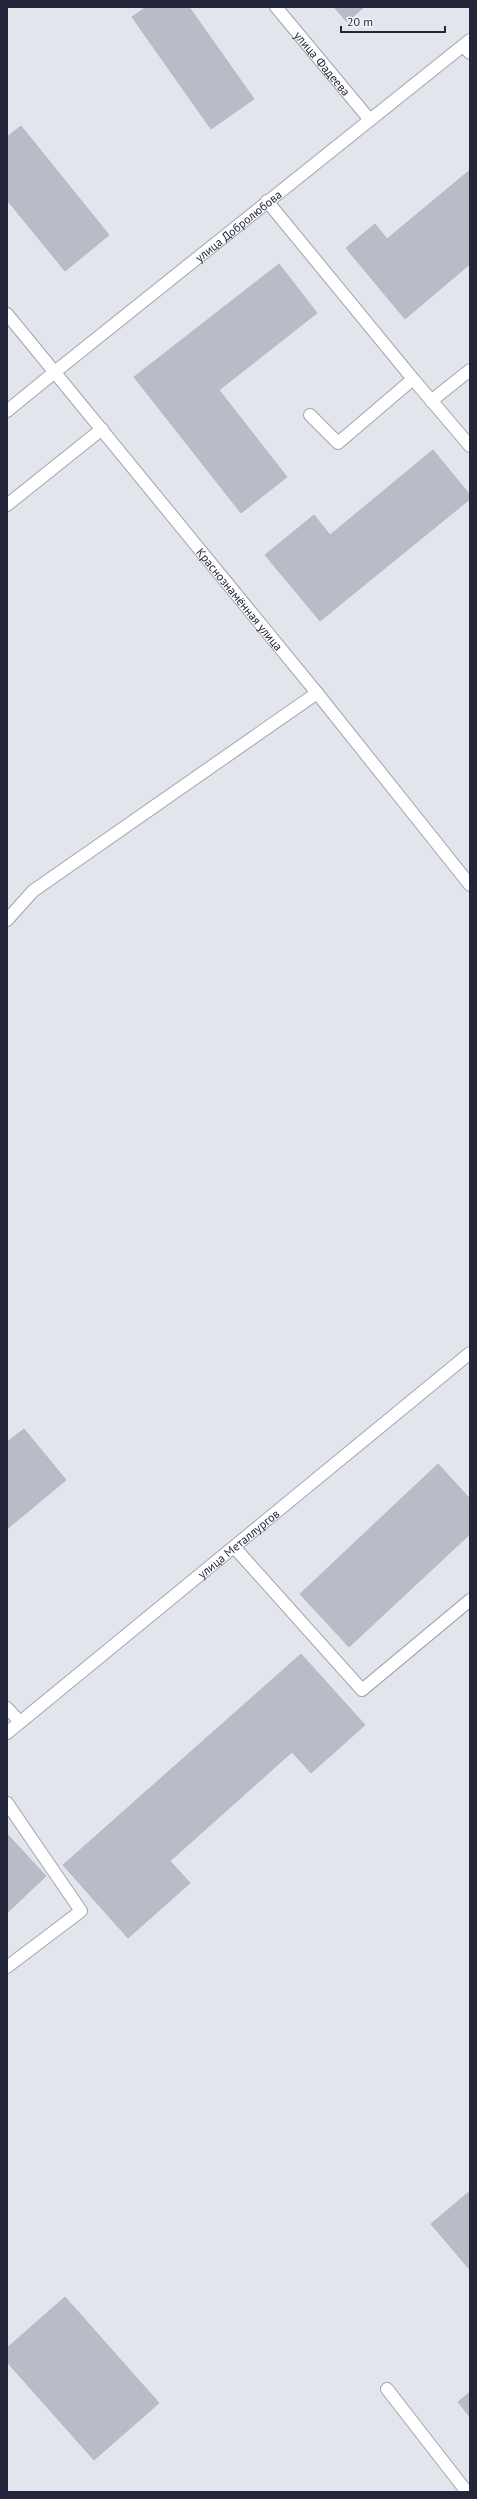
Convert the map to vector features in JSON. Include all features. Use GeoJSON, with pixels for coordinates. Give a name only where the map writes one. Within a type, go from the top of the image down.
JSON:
{"type":"FeatureCollection","features":[{"type":"Feature","properties":{"kind":"street","name":"улица Фадеева"},"geometry":{"type":"LineString","coordinates":[[276,7],[370,120]]}},
{"type":"Feature","properties":{"kind":"street","name":"улица Добролюбова"},"geometry":{"type":"LineString","coordinates":[[7,411],[267,201],[370,120],[468,47]]}},
{"type":"Feature","properties":{"kind":"street"},"geometry":{"type":"LineString","coordinates":[[267,201],[431,401],[470,446]]}},
{"type":"Feature","properties":{"kind":"street","name":"Краснознамённая улица"},"geometry":{"type":"LineString","coordinates":[[7,314],[56,371],[317,693],[470,886]]}},
{"type":"Feature","properties":{"kind":"street"},"geometry":{"type":"LineString","coordinates":[[431,401],[470,370]]}},
{"type":"Feature","properties":{"kind":"street"},"geometry":{"type":"LineString","coordinates":[[310,415],[338,443],[413,379]]}},
{"type":"Feature","properties":{"kind":"street"},"geometry":{"type":"LineString","coordinates":[[7,505],[102,429]]}},
{"type":"Feature","properties":{"kind":"street"},"geometry":{"type":"LineString","coordinates":[[7,920],[33,891],[317,693]]}},
{"type":"Feature","properties":{"kind":"street","name":"улица Металлургов"},"geometry":{"type":"LineString","coordinates":[[7,1733],[470,1353]]}},
{"type":"Feature","properties":{"kind":"street"},"geometry":{"type":"LineString","coordinates":[[234,1547],[362,1690],[470,1600]]}},
{"type":"Feature","properties":{"kind":"street"},"geometry":{"type":"LineString","coordinates":[[7,1708],[20,1722]]}},
{"type":"Feature","properties":{"kind":"street"},"geometry":{"type":"LineString","coordinates":[[7,1803],[81,1911],[7,1967]]}},
{"type":"Feature","properties":{"kind":"street"},"geometry":{"type":"LineString","coordinates":[[387,2390],[467,2492]]}},
{"type":"Feature","properties":{"kind":"building"},"geometry":{"type":"Polygon","coordinates":[[[146,7],[189,7],[254,99],[211,129],[132,17],[146,7]]]}},
{"type":"Feature","properties":{"kind":"building"},"geometry":{"type":"Polygon","coordinates":[[[334,7],[364,7],[347,22],[334,7]]]}},
{"type":"Feature","properties":{"kind":"building"},"geometry":{"type":"Polygon","coordinates":[[[21,126],[109,235],[65,271],[7,200],[7,137],[21,126]]]}},
{"type":"Feature","properties":{"kind":"building"},"geometry":{"type":"Polygon","coordinates":[[[470,170],[470,264],[405,319],[346,248],[375,224],[387,239],[470,170]]]}},
{"type":"Feature","properties":{"kind":"building"},"geometry":{"type":"Polygon","coordinates":[[[279,264],[317,313],[219,390],[287,477],[241,513],[134,377],[279,264]]]}},
{"type":"Feature","properties":{"kind":"building"},"geometry":{"type":"Polygon","coordinates":[[[433,450],[470,495],[470,499],[320,621],[265,555],[314,515],[330,535],[433,450]]]}},
{"type":"Feature","properties":{"kind":"building"},"geometry":{"type":"Polygon","coordinates":[[[24,1429],[66,1480],[7,1529],[7,1442],[24,1429]]]}},
{"type":"Feature","properties":{"kind":"building"},"geometry":{"type":"Polygon","coordinates":[[[438,1464],[470,1499],[470,1534],[349,1647],[300,1594],[438,1464]]]}},
{"type":"Feature","properties":{"kind":"building"},"geometry":{"type":"Polygon","coordinates":[[[301,1654],[365,1725],[311,1773],[292,1752],[170,1861],[190,1883],[128,1938],[63,1865],[301,1654]]]}},
{"type":"Feature","properties":{"kind":"building"},"geometry":{"type":"Polygon","coordinates":[[[7,1834],[46,1876],[7,1913],[7,1834]]]}},
{"type":"Feature","properties":{"kind":"building"},"geometry":{"type":"Polygon","coordinates":[[[470,2191],[470,2270],[431,2224],[470,2191]]]}},
{"type":"Feature","properties":{"kind":"building"},"geometry":{"type":"Polygon","coordinates":[[[65,2297],[159,2403],[94,2460],[7,2362],[7,2348],[65,2297]]]}},
{"type":"Feature","properties":{"kind":"building"},"geometry":{"type":"Polygon","coordinates":[[[470,2392],[470,2417],[458,2402],[470,2392]]]}}]}
